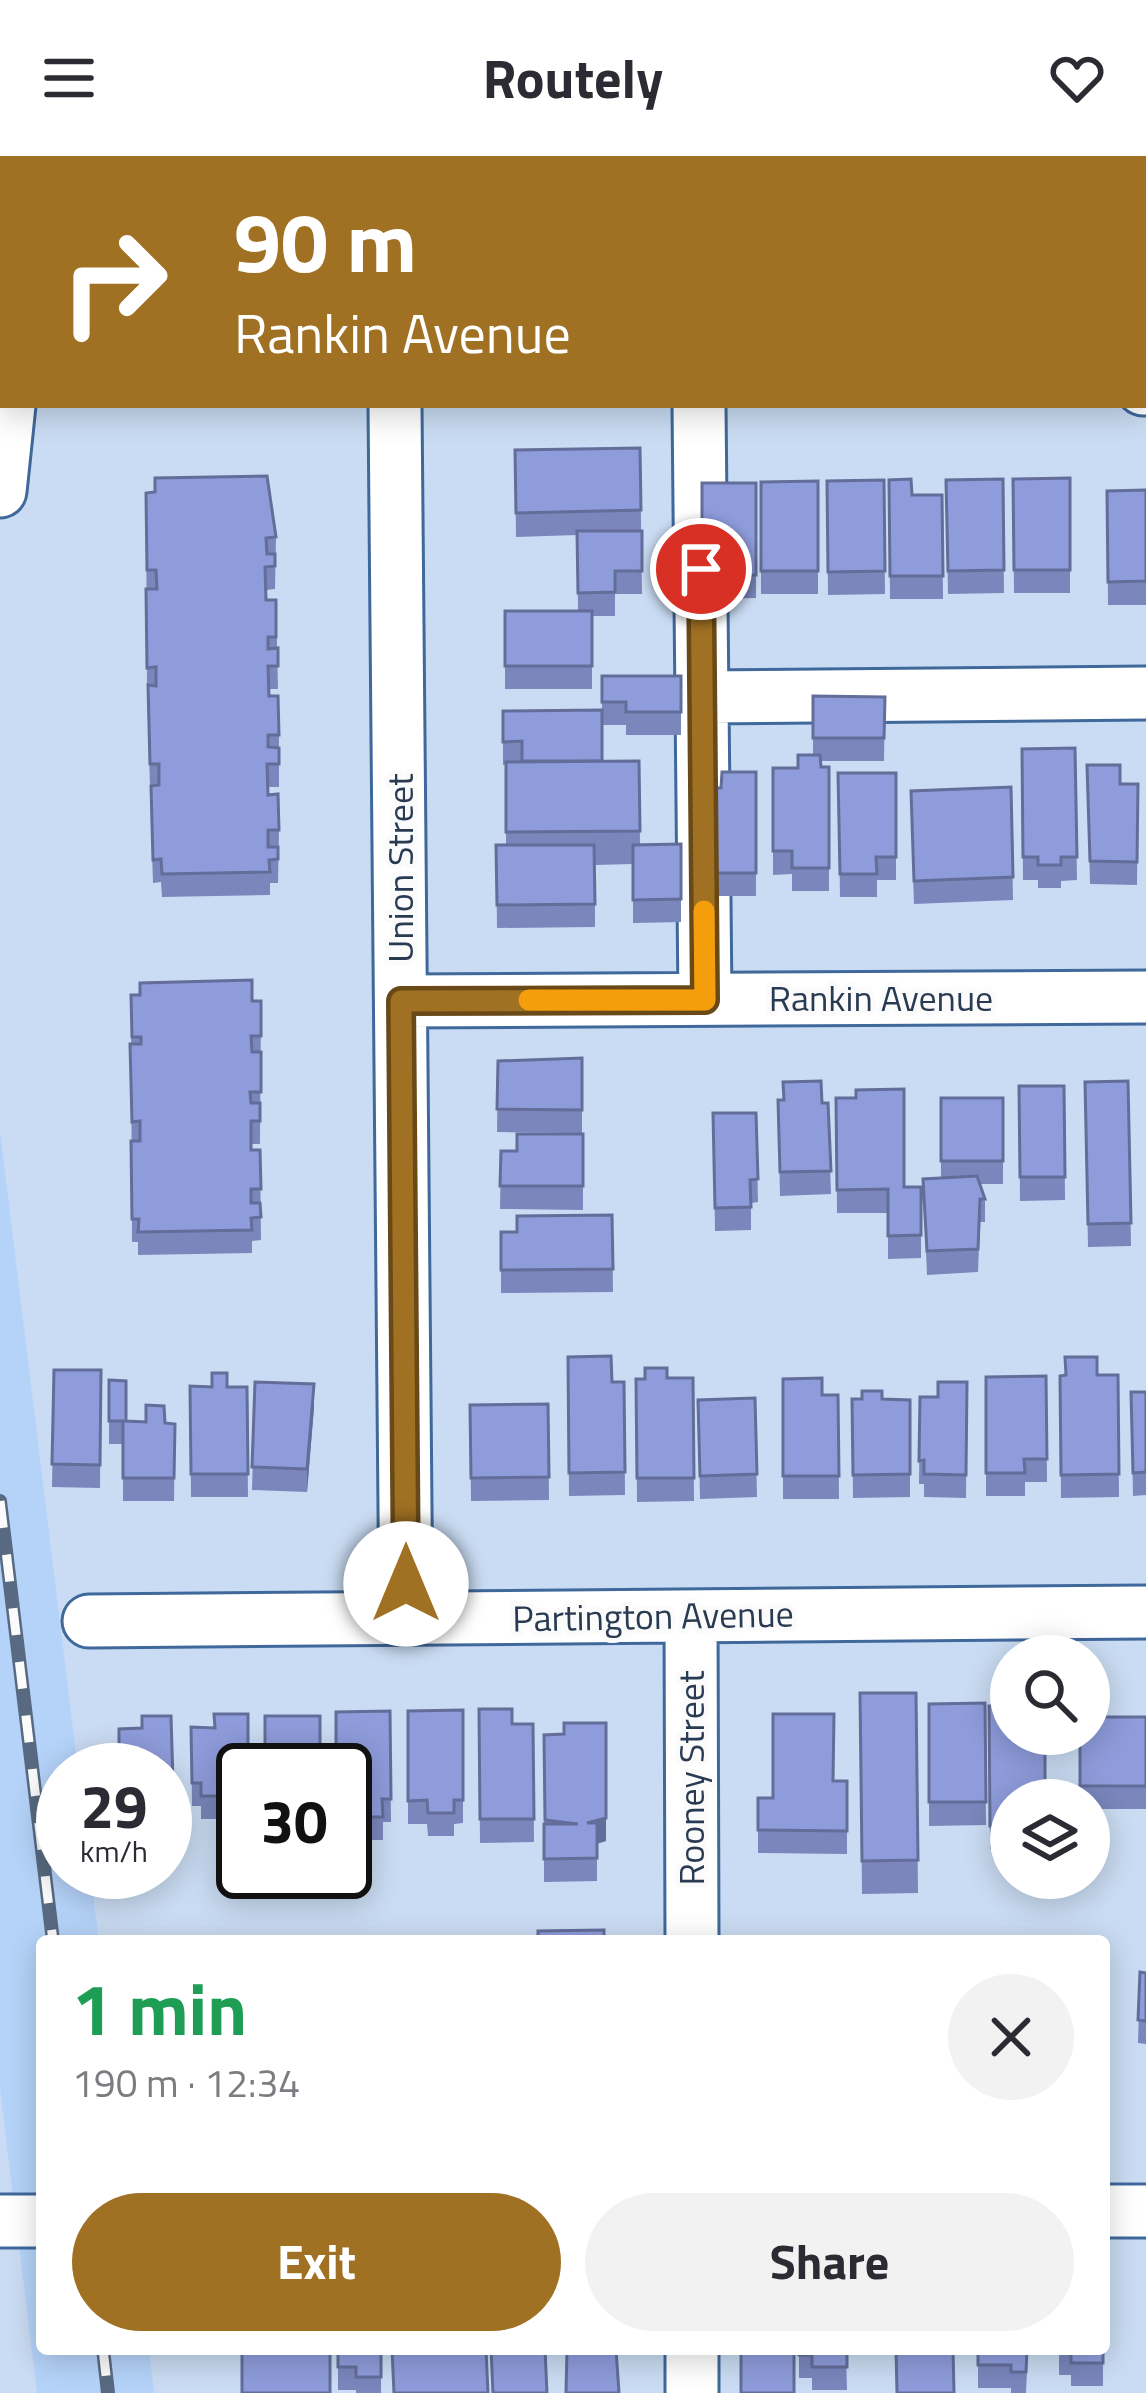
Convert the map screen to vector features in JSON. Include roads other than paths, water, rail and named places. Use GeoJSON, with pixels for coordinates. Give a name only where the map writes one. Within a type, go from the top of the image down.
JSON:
{"type":"FeatureCollection","features":[{"type":"Feature","properties":{"kind":"street"},"geometry":{"type":"LineString","coordinates":[[0,491],[9,408]]}},
{"type":"Feature","properties":{"kind":"street","name":"Union Street"},"geometry":{"type":"LineString","coordinates":[[395,408],[406,1618]]}},
{"type":"Feature","properties":{"kind":"street"},"geometry":{"type":"LineString","coordinates":[[699,408],[705,1000]]}},
{"type":"Feature","properties":{"kind":"street"},"geometry":{"type":"LineString","coordinates":[[702,697],[1146,693]]}},
{"type":"Feature","properties":{"kind":"street","name":"Rankin Avenue"},"geometry":{"type":"LineString","coordinates":[[401,1001],[1146,997]]}},
{"type":"Feature","properties":{"kind":"street","name":"Partington Avenue"},"geometry":{"type":"LineString","coordinates":[[88,1621],[1146,1612]]}},
{"type":"Feature","properties":{"kind":"street","name":"Rooney Street"},"geometry":{"type":"LineString","coordinates":[[692,1616],[692,1935]]}},
{"type":"Feature","properties":{"kind":"street"},"geometry":{"type":"LineString","coordinates":[[1110,2211],[1146,2210]]}},
{"type":"Feature","properties":{"kind":"street"},"geometry":{"type":"LineString","coordinates":[[0,2221],[36,2221]]}},
{"type":"Feature","properties":{"kind":"street"},"geometry":{"type":"LineString","coordinates":[[692,2355],[692,2393]]}},
{"type":"Feature","properties":{"kind":"railway"},"geometry":{"type":"LineString","coordinates":[[0,1501],[52,1935]]}},
{"type":"Feature","properties":{"kind":"railway"},"geometry":{"type":"LineString","coordinates":[[104,2355],[108,2393]]}}]}
